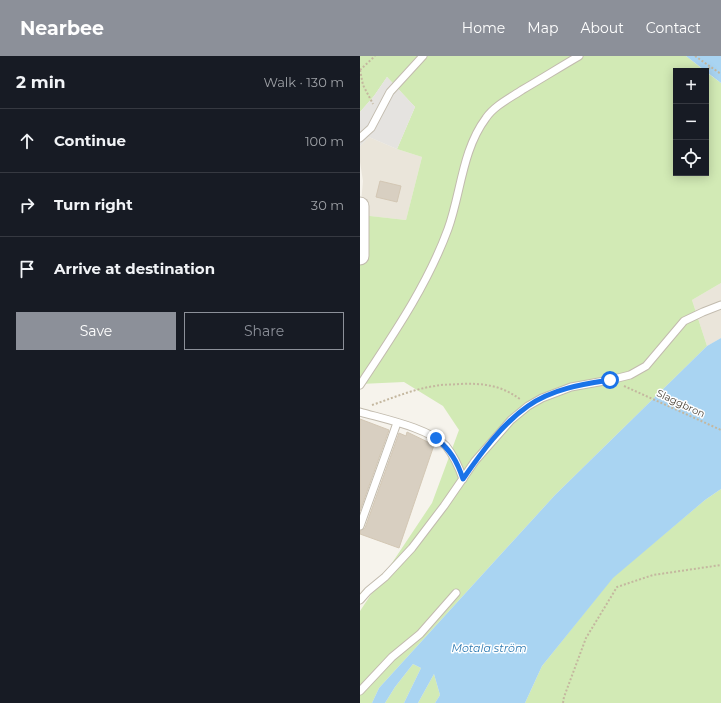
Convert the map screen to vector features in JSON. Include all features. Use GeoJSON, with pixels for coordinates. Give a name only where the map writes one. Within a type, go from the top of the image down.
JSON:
{"type":"FeatureCollection","features":[{"type":"Feature","properties":{"kind":"street"},"geometry":{"type":"LineString","coordinates":[[360,206],[360,256]]}},
{"type":"Feature","properties":{"kind":"lane"},"geometry":{"type":"LineString","coordinates":[[360,138],[371,128],[390,92],[423,56]]}},
{"type":"Feature","properties":{"kind":"lane"},"geometry":{"type":"LineString","coordinates":[[360,385],[408,311],[433,265],[448,229],[458,195],[466,159],[474,135],[482,122],[486,116],[498,106],[579,56]]}},
{"type":"Feature","properties":{"kind":"lane"},"geometry":{"type":"LineString","coordinates":[[360,600],[368,591],[385,577],[412,548],[444,506],[475,461],[511,420],[528,406],[542,398],[572,387],[630,375],[646,366],[684,321],[721,305]]}},
{"type":"Feature","properties":{"kind":"lane"},"geometry":{"type":"LineString","coordinates":[[360,412],[397,423],[436,438],[446,447],[458,464],[463,479]]}},
{"type":"Feature","properties":{"kind":"lane"},"geometry":{"type":"LineString","coordinates":[[360,526],[397,423]]}},
{"type":"Feature","properties":{"kind":"lane"},"geometry":{"type":"LineString","coordinates":[[360,691],[392,657],[420,634],[456,593]]}},
{"type":"Feature","properties":{"kind":"path"},"geometry":{"type":"LineString","coordinates":[[375,56],[360,70],[363,85],[374,105],[377,115]]}},
{"type":"Feature","properties":{"kind":"path"},"geometry":{"type":"LineString","coordinates":[[695,56],[721,74]]}},
{"type":"Feature","properties":{"kind":"path"},"geometry":{"type":"LineString","coordinates":[[367,407],[410,392],[435,386],[479,384],[496,387],[515,395],[528,406]]}},
{"type":"Feature","properties":{"kind":"path","name":"Slaggbron"},"geometry":{"type":"LineString","coordinates":[[634,390],[721,430]]}},
{"type":"Feature","properties":{"kind":"path"},"geometry":{"type":"LineString","coordinates":[[563,703],[586,638],[617,587],[652,575],[721,565]]}},
{"type":"Feature","properties":{"kind":"shaded area"},"geometry":{"type":"Polygon","coordinates":[[[387,77],[415,107],[397,149],[369,137],[360,146],[360,112],[374,96],[387,77]]]}},
{"type":"Feature","properties":{"kind":"shaded area"},"geometry":{"type":"Polygon","coordinates":[[[369,137],[397,149],[422,157],[406,220],[360,215],[363,181],[360,162],[360,146],[369,137]]]}},
{"type":"Feature","properties":{"kind":"shaded area"},"geometry":{"type":"Polygon","coordinates":[[[721,283],[721,338],[707,346],[692,300],[721,283]]]}},
{"type":"Feature","properties":{"kind":"green space"},"geometry":{"type":"Polygon","coordinates":[[[360,56],[686,56],[701,68],[673,68],[673,176],[709,176],[709,74],[721,83],[721,283],[692,300],[707,346],[555,495],[379,688],[372,703],[360,703],[360,611],[432,503],[459,430],[443,406],[404,382],[360,384],[360,213],[361,215],[406,220],[422,157],[397,149],[415,107],[387,77],[374,96],[360,112],[360,56]]]}},
{"type":"Feature","properties":{"kind":"green space"},"geometry":{"type":"Polygon","coordinates":[[[721,489],[721,703],[525,703],[542,666],[613,577],[705,500],[721,489]]]}},
{"type":"Feature","properties":{"kind":"green space"},"geometry":{"type":"Polygon","coordinates":[[[413,664],[421,668],[404,703],[385,703],[395,687],[413,664]]]}},
{"type":"Feature","properties":{"kind":"green space"},"geometry":{"type":"Polygon","coordinates":[[[434,674],[440,695],[435,703],[418,703],[434,674]]]}},
{"type":"Feature","properties":{"kind":"water"},"geometry":{"type":"Polygon","coordinates":[[[686,56],[721,56],[721,83],[709,74],[709,68],[702,68],[686,56]]]}},
{"type":"Feature","properties":{"kind":"water","name":"Motala ström"},"geometry":{"type":"Polygon","coordinates":[[[721,338],[721,489],[705,500],[613,578],[542,666],[525,703],[435,703],[440,695],[434,674],[418,703],[404,703],[421,668],[413,664],[395,687],[385,703],[372,703],[379,688],[555,495],[707,346],[721,338]]]}},
{"type":"Feature","properties":{"kind":"building"},"geometry":{"type":"Polygon","coordinates":[[[380,181],[401,186],[397,202],[376,197],[380,181]]]}},
{"type":"Feature","properties":{"kind":"building"},"geometry":{"type":"Polygon","coordinates":[[[360,419],[389,430],[360,511],[360,419]]]}},
{"type":"Feature","properties":{"kind":"building"},"geometry":{"type":"Polygon","coordinates":[[[407,432],[434,445],[399,548],[360,534],[360,531],[365,528],[399,433],[406,436],[407,432]]]}},
{"type":"Feature","properties":{"kind":"route"},"geometry":{"type":"LineString","coordinates":[[436,438],[446,447],[458,464],[463,479],[475,461],[496,436],[511,420],[528,406],[542,398],[572,387],[610,380]]}}]}
